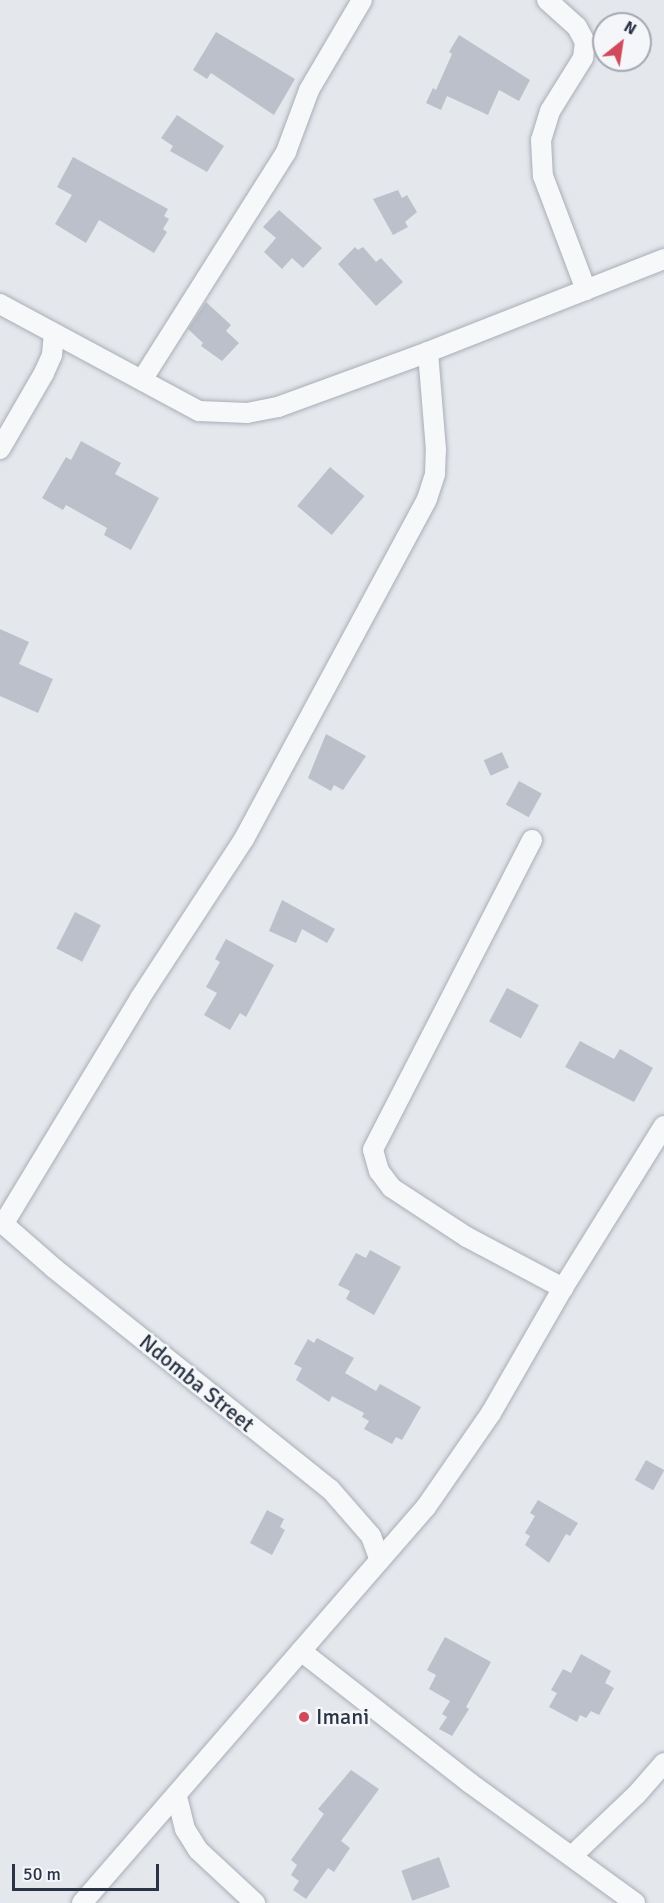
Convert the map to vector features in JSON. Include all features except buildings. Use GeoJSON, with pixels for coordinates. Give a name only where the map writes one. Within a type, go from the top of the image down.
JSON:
{"type":"FeatureCollection","features":[{"type":"Feature","properties":{"kind":"street"},"geometry":{"type":"LineString","coordinates":[[142,380],[286,152],[309,90],[362,0]]}},
{"type":"Feature","properties":{"kind":"street"},"geometry":{"type":"LineString","coordinates":[[547,0],[577,27],[585,42],[583,58],[550,111],[541,140],[543,176],[586,290]]}},
{"type":"Feature","properties":{"kind":"street"},"geometry":{"type":"LineString","coordinates":[[0,304],[199,411],[247,413],[278,406],[428,352],[664,259]]}},
{"type":"Feature","properties":{"kind":"street"},"geometry":{"type":"LineString","coordinates":[[0,449],[44,373],[52,355],[54,334]]}},
{"type":"Feature","properties":{"kind":"street"},"geometry":{"type":"LineString","coordinates":[[2,1222],[140,998],[244,839],[427,499],[435,474],[436,450],[428,352]]}},
{"type":"Feature","properties":{"kind":"street"},"geometry":{"type":"LineString","coordinates":[[532,840],[374,1150],[379,1171],[392,1188],[467,1237],[563,1288]]}},
{"type":"Feature","properties":{"kind":"street"},"geometry":{"type":"LineString","coordinates":[[82,1903],[177,1797],[379,1558],[426,1507],[491,1413],[563,1288],[664,1126]]}},
{"type":"Feature","properties":{"kind":"street","name":"Ndomba Street"},"geometry":{"type":"LineString","coordinates":[[2,1222],[55,1269],[330,1489],[371,1536],[379,1558]]}},
{"type":"Feature","properties":{"kind":"street"},"geometry":{"type":"LineString","coordinates":[[301,1651],[470,1783],[573,1855],[635,1903]]}},
{"type":"Feature","properties":{"kind":"street"},"geometry":{"type":"LineString","coordinates":[[573,1855],[638,1794],[664,1763]]}},
{"type":"Feature","properties":{"kind":"street"},"geometry":{"type":"LineString","coordinates":[[177,1797],[185,1830],[198,1850],[255,1903]]}},
{"type":"Feature","properties":{"kind":"place","name":"Imani"},"geometry":{"type":"Point","coordinates":[304,1717]}}]}
